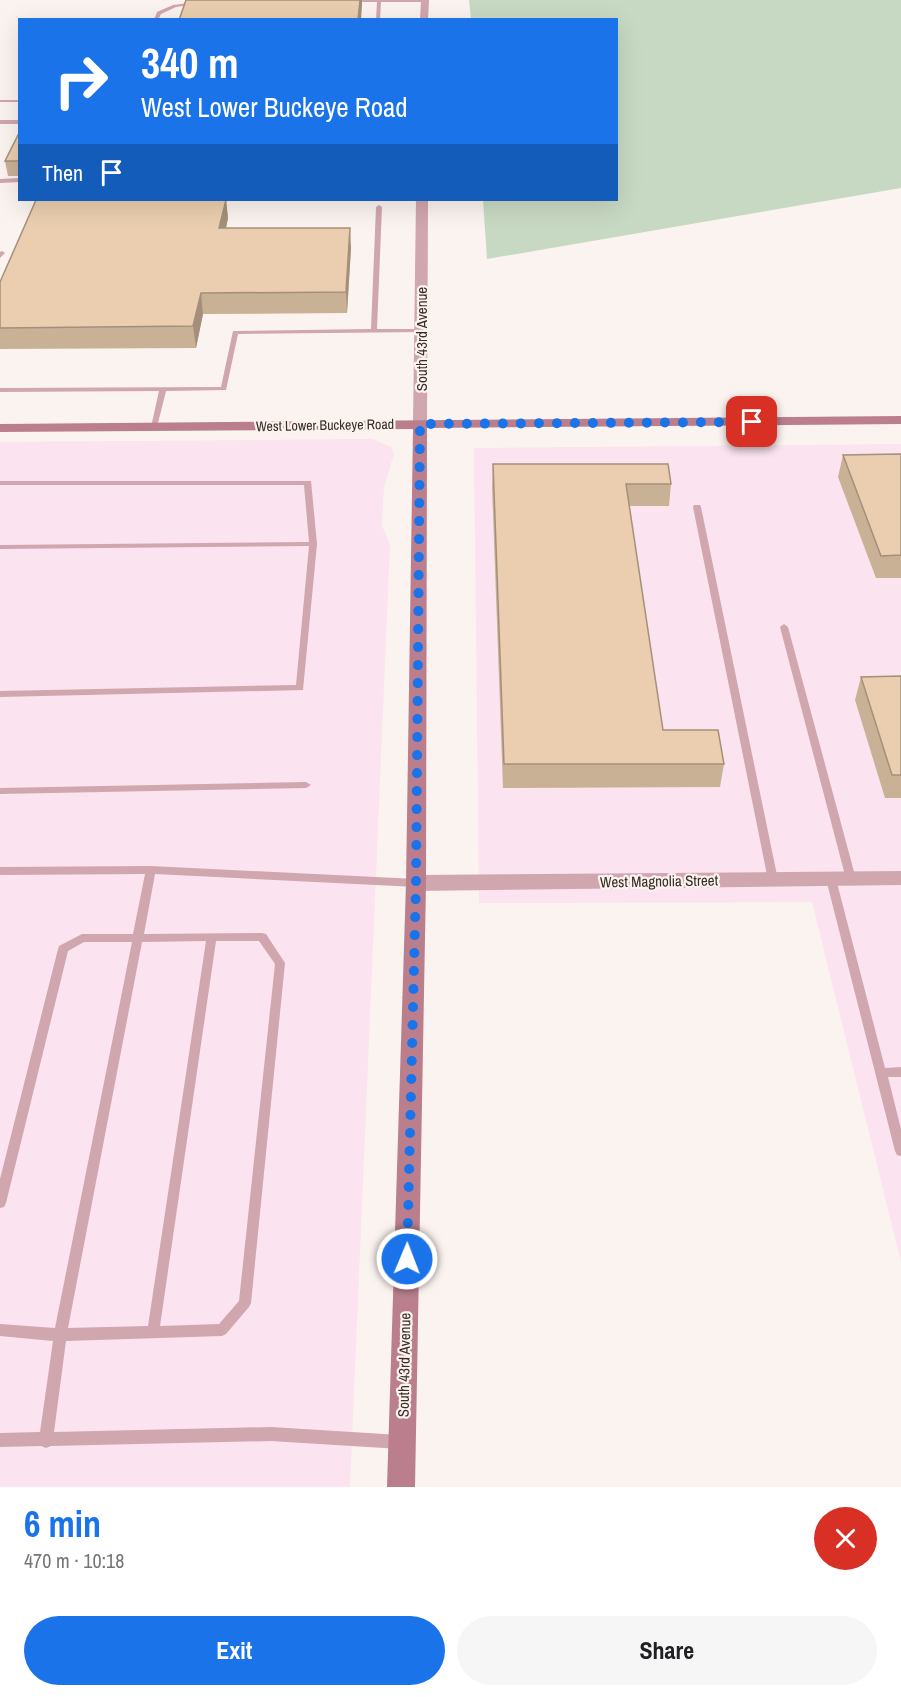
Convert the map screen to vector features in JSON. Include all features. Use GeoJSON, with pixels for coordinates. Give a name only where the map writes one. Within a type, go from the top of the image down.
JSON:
{"type":"FeatureCollection","features":[{"type":"Feature","properties":{"kind":"main road","name":"West Lower Buckeye Road"},"geometry":{"type":"LineString","coordinates":[[0,428],[901,420]]}},
{"type":"Feature","properties":{"kind":"main road","name":"South 43rd Avenue"},"geometry":{"type":"LineString","coordinates":[[401,1487],[416,883],[420,424]]}},
{"type":"Feature","properties":{"kind":"street"},"geometry":{"type":"LineString","coordinates":[[424,18],[425,0]]}},
{"type":"Feature","properties":{"kind":"street","name":"South 43rd Avenue"},"geometry":{"type":"LineString","coordinates":[[420,424],[422,201]]}},
{"type":"Feature","properties":{"kind":"street","name":"West Magnolia Street"},"geometry":{"type":"LineString","coordinates":[[416,883],[901,878]]}},
{"type":"Feature","properties":{"kind":"lane"},"geometry":{"type":"LineString","coordinates":[[341,1],[425,0]]}},
{"type":"Feature","properties":{"kind":"lane"},"geometry":{"type":"LineString","coordinates":[[378,18],[379,1]]}},
{"type":"Feature","properties":{"kind":"lane"},"geometry":{"type":"LineString","coordinates":[[157,18],[159,13],[175,6],[199,2]]}},
{"type":"Feature","properties":{"kind":"lane"},"geometry":{"type":"LineString","coordinates":[[0,101],[18,101]]}},
{"type":"Feature","properties":{"kind":"lane"},"geometry":{"type":"LineString","coordinates":[[0,122],[18,122]]}},
{"type":"Feature","properties":{"kind":"lane"},"geometry":{"type":"LineString","coordinates":[[0,181],[18,180]]}},
{"type":"Feature","properties":{"kind":"lane"},"geometry":{"type":"LineString","coordinates":[[374,331],[379,207]]}},
{"type":"Feature","properties":{"kind":"lane"},"geometry":{"type":"LineString","coordinates":[[0,390],[224,389],[235,332],[421,331]]}},
{"type":"Feature","properties":{"kind":"lane"},"geometry":{"type":"LineString","coordinates":[[154,427],[163,389]]}},
{"type":"Feature","properties":{"kind":"lane"},"geometry":{"type":"LineString","coordinates":[[0,483],[308,483],[313,544],[300,688],[0,694]]}},
{"type":"Feature","properties":{"kind":"lane"},"geometry":{"type":"LineString","coordinates":[[697,507],[773,880]]}},
{"type":"Feature","properties":{"kind":"lane"},"geometry":{"type":"LineString","coordinates":[[0,548],[313,544]]}},
{"type":"Feature","properties":{"kind":"lane"},"geometry":{"type":"LineString","coordinates":[[784,627],[851,879]]}},
{"type":"Feature","properties":{"kind":"lane"},"geometry":{"type":"LineString","coordinates":[[0,791],[306,785]]}},
{"type":"Feature","properties":{"kind":"lane"},"geometry":{"type":"LineString","coordinates":[[0,871],[151,870],[416,883]]}},
{"type":"Feature","properties":{"kind":"lane"},"geometry":{"type":"LineString","coordinates":[[46,1441],[60,1335],[151,870]]}},
{"type":"Feature","properties":{"kind":"lane"},"geometry":{"type":"LineString","coordinates":[[831,879],[901,1152]]}},
{"type":"Feature","properties":{"kind":"lane"},"geometry":{"type":"LineString","coordinates":[[153,1332],[212,937]]}},
{"type":"Feature","properties":{"kind":"lane"},"geometry":{"type":"LineString","coordinates":[[0,1203],[63,949],[82,938],[262,937],[280,963],[245,1303],[222,1330],[60,1335],[0,1330]]}},
{"type":"Feature","properties":{"kind":"lane"},"geometry":{"type":"LineString","coordinates":[[881,1073],[901,1072]]}},
{"type":"Feature","properties":{"kind":"lane"},"geometry":{"type":"LineString","coordinates":[[0,1440],[46,1441],[272,1434],[402,1442]]}},
{"type":"Feature","properties":{"kind":"shaded area"},"geometry":{"type":"Polygon","coordinates":[[[373,439],[391,447],[394,454],[384,487],[382,525],[390,545],[350,1487],[0,1487],[0,442],[373,439]]]}},
{"type":"Feature","properties":{"kind":"shaded area"},"geometry":{"type":"Polygon","coordinates":[[[901,444],[901,1262],[812,902],[479,903],[474,448],[901,444]]]}},
{"type":"Feature","properties":{"kind":"green space"},"geometry":{"type":"Polygon","coordinates":[[[469,0],[901,0],[901,188],[487,259],[483,201],[618,201],[618,18],[471,18],[469,0]]]}},
{"type":"Feature","properties":{"kind":"building"},"geometry":{"type":"Polygon","coordinates":[[[186,0],[360,0],[358,18],[180,18],[186,0]]]}},
{"type":"Feature","properties":{"kind":"building"},"geometry":{"type":"Polygon","coordinates":[[[18,135],[18,161],[5,161],[18,135]]]}},
{"type":"Feature","properties":{"kind":"building"},"geometry":{"type":"Polygon","coordinates":[[[36,201],[226,201],[219,228],[350,228],[346,292],[201,293],[193,326],[0,328],[0,282],[36,201]]]}},
{"type":"Feature","properties":{"kind":"building"},"geometry":{"type":"Polygon","coordinates":[[[901,454],[901,555],[881,556],[843,455],[901,454]]]}},
{"type":"Feature","properties":{"kind":"building"},"geometry":{"type":"Polygon","coordinates":[[[493,464],[668,464],[671,484],[626,484],[663,730],[718,730],[724,764],[504,764],[493,464]]]}},
{"type":"Feature","properties":{"kind":"building"},"geometry":{"type":"Polygon","coordinates":[[[901,676],[901,775],[892,775],[861,677],[901,676]]]}},
{"type":"Feature","properties":{"kind":"route"},"geometry":{"type":"LineString","coordinates":[[407,1259],[416,883],[420,424],[752,422]]}}]}
